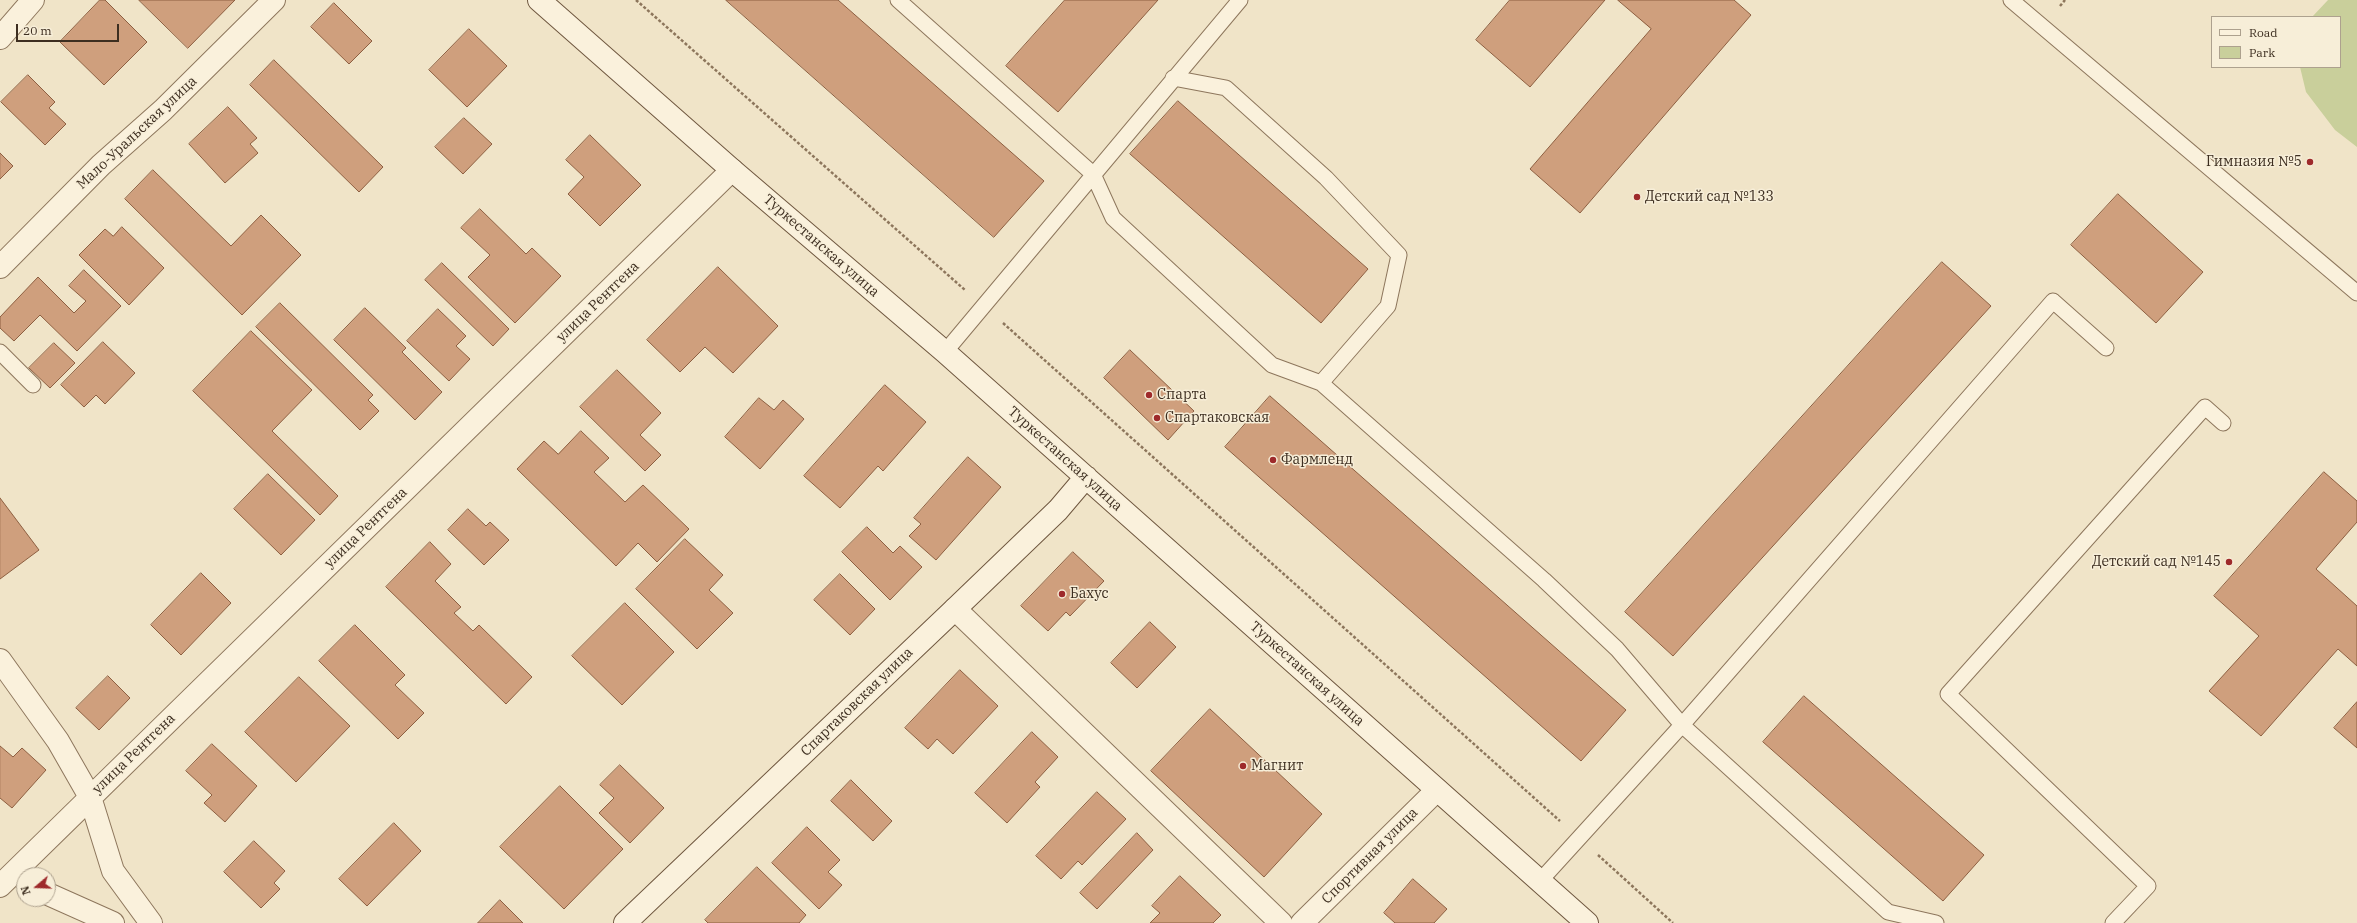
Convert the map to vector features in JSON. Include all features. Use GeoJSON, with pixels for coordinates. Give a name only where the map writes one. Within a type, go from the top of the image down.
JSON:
{"type":"FeatureCollection","features":[{"type":"Feature","properties":{"kind":"street"},"geometry":{"type":"LineString","coordinates":[[0,38],[33,0]]}},
{"type":"Feature","properties":{"kind":"street","name":"Мало-Уральская улица"},"geometry":{"type":"LineString","coordinates":[[0,268],[101,165],[163,110],[274,0]]}},
{"type":"Feature","properties":{"kind":"street","name":"Туркестанская улица"},"geometry":{"type":"LineString","coordinates":[[539,0],[732,170],[945,352],[1587,923]]}},
{"type":"Feature","properties":{"kind":"street","name":"улица Рентгена"},"geometry":{"type":"LineString","coordinates":[[8,878],[732,170]]}},
{"type":"Feature","properties":{"kind":"street","name":"Спартаковская улица"},"geometry":{"type":"LineString","coordinates":[[625,923],[1058,510],[1086,477]]}},
{"type":"Feature","properties":{"kind":"street"},"geometry":{"type":"LineString","coordinates":[[955,609],[1281,923]]}},
{"type":"Feature","properties":{"kind":"street"},"geometry":{"type":"LineString","coordinates":[[0,660],[58,742],[90,797],[113,871],[151,923]]}},
{"type":"Feature","properties":{"kind":"street","name":"Спортивная улица"},"geometry":{"type":"LineString","coordinates":[[1302,923],[1437,790]]}},
{"type":"Feature","properties":{"kind":"street"},"geometry":{"type":"LineString","coordinates":[[56,898],[113,923]]}},
{"type":"Feature","properties":{"kind":"lane"},"geometry":{"type":"LineString","coordinates":[[898,0],[1093,174],[1113,218],[1272,365],[1321,383],[1544,580],[1617,649],[1682,725],[1888,912],[1936,923]]}},
{"type":"Feature","properties":{"kind":"lane"},"geometry":{"type":"LineString","coordinates":[[945,352],[1173,78],[1240,0]]}},
{"type":"Feature","properties":{"kind":"lane"},"geometry":{"type":"LineString","coordinates":[[2011,0],[2357,293]]}},
{"type":"Feature","properties":{"kind":"lane"},"geometry":{"type":"LineString","coordinates":[[1173,78],[1226,88],[1326,178],[1398,255],[1388,306],[1321,383]]}},
{"type":"Feature","properties":{"kind":"lane"},"geometry":{"type":"LineString","coordinates":[[1540,881],[1682,725],[2053,301],[2106,348]]}},
{"type":"Feature","properties":{"kind":"lane"},"geometry":{"type":"LineString","coordinates":[[0,352],[33,385]]}},
{"type":"Feature","properties":{"kind":"lane"},"geometry":{"type":"LineString","coordinates":[[2113,923],[2148,886],[1948,694],[2205,407],[2223,423]]}},
{"type":"Feature","properties":{"kind":"path"},"geometry":{"type":"LineString","coordinates":[[636,0],[1053,366],[1673,923]]}},
{"type":"Feature","properties":{"kind":"green space"},"geometry":{"type":"Polygon","coordinates":[[[2328,0],[2357,0],[2357,147],[2335,130],[2306,92],[2300,68],[2341,68],[2341,16],[2313,16],[2328,0]]]}},
{"type":"Feature","properties":{"kind":"building"},"geometry":{"type":"Polygon","coordinates":[[[100,0],[105,0],[147,42],[104,85],[60,42],[100,0]]]}},
{"type":"Feature","properties":{"kind":"building"},"geometry":{"type":"Polygon","coordinates":[[[139,0],[235,0],[188,48],[139,0]]]}},
{"type":"Feature","properties":{"kind":"building"},"geometry":{"type":"Polygon","coordinates":[[[726,0],[838,0],[1044,181],[994,237],[726,0]]]}},
{"type":"Feature","properties":{"kind":"building"},"geometry":{"type":"Polygon","coordinates":[[[1065,0],[1158,0],[1058,112],[1006,66],[1065,0]]]}},
{"type":"Feature","properties":{"kind":"building"},"geometry":{"type":"Polygon","coordinates":[[[1510,0],[1605,0],[1530,87],[1476,40],[1510,0]]]}},
{"type":"Feature","properties":{"kind":"building"},"geometry":{"type":"Polygon","coordinates":[[[1618,0],[1734,0],[1751,15],[1580,213],[1530,169],[1651,29],[1618,0]]]}},
{"type":"Feature","properties":{"kind":"building"},"geometry":{"type":"Polygon","coordinates":[[[334,3],[372,41],[349,64],[311,27],[334,3]]]}},
{"type":"Feature","properties":{"kind":"building"},"geometry":{"type":"Polygon","coordinates":[[[469,29],[507,66],[467,107],[429,70],[469,29]]]}},
{"type":"Feature","properties":{"kind":"building"},"geometry":{"type":"Polygon","coordinates":[[[274,60],[383,167],[359,192],[250,85],[274,60]]]}},
{"type":"Feature","properties":{"kind":"building"},"geometry":{"type":"Polygon","coordinates":[[[28,75],[55,102],[49,108],[66,124],[45,145],[1,102],[28,75]]]}},
{"type":"Feature","properties":{"kind":"building"},"geometry":{"type":"Polygon","coordinates":[[[1178,101],[1368,269],[1321,323],[1130,154],[1178,101]]]}},
{"type":"Feature","properties":{"kind":"building"},"geometry":{"type":"Polygon","coordinates":[[[228,107],[257,138],[250,144],[258,153],[225,183],[189,144],[228,107]]]}},
{"type":"Feature","properties":{"kind":"building"},"geometry":{"type":"Polygon","coordinates":[[[464,118],[492,144],[463,174],[435,147],[464,118]]]}},
{"type":"Feature","properties":{"kind":"building"},"geometry":{"type":"Polygon","coordinates":[[[590,135],[641,185],[600,226],[568,194],[584,177],[566,160],[590,135]]]}},
{"type":"Feature","properties":{"kind":"building"},"geometry":{"type":"Polygon","coordinates":[[[0,153],[13,166],[0,179],[0,153]]]}},
{"type":"Feature","properties":{"kind":"building"},"geometry":{"type":"Polygon","coordinates":[[[153,170],[231,246],[261,215],[301,255],[242,315],[125,199],[153,170]]]}},
{"type":"Feature","properties":{"kind":"building"},"geometry":{"type":"Polygon","coordinates":[[[2118,194],[2203,272],[2156,323],[2071,245],[2118,194]]]}},
{"type":"Feature","properties":{"kind":"building"},"geometry":{"type":"Polygon","coordinates":[[[480,209],[526,254],[532,248],[561,276],[515,323],[468,277],[490,255],[461,228],[480,209]]]}},
{"type":"Feature","properties":{"kind":"building"},"geometry":{"type":"Polygon","coordinates":[[[122,227],[164,268],[129,305],[79,255],[105,229],[113,236],[122,227]]]}},
{"type":"Feature","properties":{"kind":"building"},"geometry":{"type":"Polygon","coordinates":[[[1942,262],[1991,306],[1673,656],[1625,612],[1942,262]]]}},
{"type":"Feature","properties":{"kind":"building"},"geometry":{"type":"Polygon","coordinates":[[[442,263],[509,329],[493,346],[425,280],[442,263]]]}},
{"type":"Feature","properties":{"kind":"building"},"geometry":{"type":"Polygon","coordinates":[[[718,267],[778,326],[733,373],[705,347],[680,372],[647,340],[718,267]]]}},
{"type":"Feature","properties":{"kind":"building"},"geometry":{"type":"Polygon","coordinates":[[[84,270],[121,306],[77,351],[40,315],[14,341],[0,328],[0,317],[38,277],[74,313],[86,301],[69,286],[84,270]]]}},
{"type":"Feature","properties":{"kind":"building"},"geometry":{"type":"Polygon","coordinates":[[[280,303],[373,395],[368,400],[379,411],[360,430],[256,327],[280,303]]]}},
{"type":"Feature","properties":{"kind":"building"},"geometry":{"type":"Polygon","coordinates":[[[365,308],[406,348],[402,352],[442,392],[415,420],[334,340],[365,308]]]}},
{"type":"Feature","properties":{"kind":"building"},"geometry":{"type":"Polygon","coordinates":[[[438,309],[466,336],[456,346],[470,359],[449,381],[407,341],[438,309]]]}},
{"type":"Feature","properties":{"kind":"building"},"geometry":{"type":"Polygon","coordinates":[[[251,331],[312,390],[272,431],[338,496],[320,515],[193,391],[251,331]]]}},
{"type":"Feature","properties":{"kind":"building"},"geometry":{"type":"Polygon","coordinates":[[[103,342],[135,373],[105,404],[96,395],[84,407],[61,385],[103,342]]]}},
{"type":"Feature","properties":{"kind":"building"},"geometry":{"type":"Polygon","coordinates":[[[54,343],[75,363],[50,388],[29,368],[54,343]]]}},
{"type":"Feature","properties":{"kind":"building","name":"Спарта"},"geometry":{"type":"Polygon","coordinates":[[[1130,350],[1194,411],[1168,440],[1104,378],[1130,350]]]}},
{"type":"Feature","properties":{"kind":"building"},"geometry":{"type":"Polygon","coordinates":[[[617,370],[661,413],[640,435],[661,455],[645,471],[580,407],[617,370]]]}},
{"type":"Feature","properties":{"kind":"building"},"geometry":{"type":"Polygon","coordinates":[[[885,385],[926,422],[883,471],[878,466],[840,508],[804,476],[885,385]]]}},
{"type":"Feature","properties":{"kind":"building"},"geometry":{"type":"Polygon","coordinates":[[[1270,396],[1626,710],[1581,761],[1225,447],[1270,396]]]}},
{"type":"Feature","properties":{"kind":"building"},"geometry":{"type":"Polygon","coordinates":[[[759,398],[774,410],[783,400],[804,419],[760,469],[725,437],[759,398]]]}},
{"type":"Feature","properties":{"kind":"building"},"geometry":{"type":"Polygon","coordinates":[[[581,431],[609,458],[594,472],[625,502],[643,485],[689,529],[657,562],[638,543],[616,566],[517,469],[544,441],[558,454],[581,431]]]}},
{"type":"Feature","properties":{"kind":"building"},"geometry":{"type":"Polygon","coordinates":[[[968,457],[1001,487],[936,560],[909,536],[921,524],[914,518],[968,457]]]}},
{"type":"Feature","properties":{"kind":"building"},"geometry":{"type":"Polygon","coordinates":[[[2324,472],[2357,501],[2357,522],[2316,569],[2357,606],[2357,666],[2338,649],[2261,736],[2209,691],[2259,636],[2214,596],[2324,472]]]}},
{"type":"Feature","properties":{"kind":"building"},"geometry":{"type":"Polygon","coordinates":[[[268,474],[315,520],[281,555],[234,509],[268,474]]]}},
{"type":"Feature","properties":{"kind":"building"},"geometry":{"type":"Polygon","coordinates":[[[0,498],[39,550],[0,579],[0,498]]]}},
{"type":"Feature","properties":{"kind":"building"},"geometry":{"type":"Polygon","coordinates":[[[468,509],[486,526],[490,522],[509,540],[484,565],[448,530],[468,509]]]}},
{"type":"Feature","properties":{"kind":"building"},"geometry":{"type":"Polygon","coordinates":[[[867,527],[893,553],[900,546],[922,567],[890,600],[842,552],[867,527]]]}},
{"type":"Feature","properties":{"kind":"building"},"geometry":{"type":"Polygon","coordinates":[[[685,539],[723,575],[709,590],[733,613],[697,649],[636,589],[685,539]]]}},
{"type":"Feature","properties":{"kind":"building"},"geometry":{"type":"Polygon","coordinates":[[[430,542],[451,564],[435,581],[461,607],[454,613],[473,631],[479,625],[532,677],[506,704],[386,587],[430,542]]]}},
{"type":"Feature","properties":{"kind":"building","name":"Бахус"},"geometry":{"type":"Polygon","coordinates":[[[1073,552],[1104,581],[1070,616],[1066,612],[1048,631],[1021,606],[1073,552]]]}},
{"type":"Feature","properties":{"kind":"building"},"geometry":{"type":"Polygon","coordinates":[[[201,573],[231,603],[181,655],[151,625],[201,573]]]}},
{"type":"Feature","properties":{"kind":"building"},"geometry":{"type":"Polygon","coordinates":[[[840,574],[875,609],[850,635],[814,600],[840,574]]]}},
{"type":"Feature","properties":{"kind":"building"},"geometry":{"type":"Polygon","coordinates":[[[625,603],[674,652],[622,705],[572,656],[625,603]]]}},
{"type":"Feature","properties":{"kind":"building"},"geometry":{"type":"Polygon","coordinates":[[[1150,622],[1176,647],[1137,688],[1111,663],[1150,622]]]}},
{"type":"Feature","properties":{"kind":"building"},"geometry":{"type":"Polygon","coordinates":[[[355,625],[405,675],[395,685],[424,713],[398,739],[319,661],[355,625]]]}},
{"type":"Feature","properties":{"kind":"building"},"geometry":{"type":"Polygon","coordinates":[[[960,670],[998,706],[953,754],[937,739],[928,749],[905,728],[960,670]]]}},
{"type":"Feature","properties":{"kind":"building"},"geometry":{"type":"Polygon","coordinates":[[[108,676],[130,698],[99,730],[76,708],[108,676]]]}},
{"type":"Feature","properties":{"kind":"building"},"geometry":{"type":"Polygon","coordinates":[[[299,677],[350,726],[296,782],[245,732],[299,677]]]}},
{"type":"Feature","properties":{"kind":"building"},"geometry":{"type":"Polygon","coordinates":[[[1804,696],[1984,855],[1943,901],[1763,742],[1804,696]]]}},
{"type":"Feature","properties":{"kind":"building"},"geometry":{"type":"Polygon","coordinates":[[[2357,702],[2357,748],[2334,728],[2357,702]]]}},
{"type":"Feature","properties":{"kind":"building"},"geometry":{"type":"Polygon","coordinates":[[[1210,709],[1322,814],[1264,877],[1151,771],[1210,709]]]}},
{"type":"Feature","properties":{"kind":"building"},"geometry":{"type":"Polygon","coordinates":[[[1032,732],[1058,757],[1035,782],[1040,787],[1007,823],[975,793],[1032,732]]]}},
{"type":"Feature","properties":{"kind":"building"},"geometry":{"type":"Polygon","coordinates":[[[212,744],[257,786],[225,822],[204,803],[212,795],[186,771],[212,744]]]}},
{"type":"Feature","properties":{"kind":"building"},"geometry":{"type":"Polygon","coordinates":[[[0,746],[13,757],[22,748],[46,770],[12,808],[0,798],[0,746]]]}},
{"type":"Feature","properties":{"kind":"building"},"geometry":{"type":"Polygon","coordinates":[[[620,765],[664,808],[630,843],[599,813],[614,798],[600,785],[620,765]]]}},
{"type":"Feature","properties":{"kind":"building"},"geometry":{"type":"Polygon","coordinates":[[[851,780],[892,821],[873,841],[831,801],[851,780]]]}},
{"type":"Feature","properties":{"kind":"building"},"geometry":{"type":"Polygon","coordinates":[[[560,786],[623,849],[564,909],[500,847],[560,786]]]}},
{"type":"Feature","properties":{"kind":"building"},"geometry":{"type":"Polygon","coordinates":[[[1097,792],[1126,819],[1082,865],[1078,861],[1061,879],[1036,856],[1097,792]]]}},
{"type":"Feature","properties":{"kind":"building"},"geometry":{"type":"Polygon","coordinates":[[[394,823],[421,851],[367,906],[339,879],[394,823]]]}},
{"type":"Feature","properties":{"kind":"building"},"geometry":{"type":"Polygon","coordinates":[[[807,827],[840,860],[828,872],[842,885],[819,909],[772,863],[807,827]]]}},
{"type":"Feature","properties":{"kind":"building"},"geometry":{"type":"Polygon","coordinates":[[[1137,833],[1153,850],[1097,909],[1080,893],[1137,833]]]}},
{"type":"Feature","properties":{"kind":"building"},"geometry":{"type":"Polygon","coordinates":[[[254,841],[285,871],[274,883],[280,889],[261,908],[224,872],[254,841]]]}},
{"type":"Feature","properties":{"kind":"building"},"geometry":{"type":"Polygon","coordinates":[[[757,867],[806,915],[799,923],[708,923],[705,920],[757,867]]]}},
{"type":"Feature","properties":{"kind":"building"},"geometry":{"type":"Polygon","coordinates":[[[1180,876],[1221,915],[1213,923],[1150,923],[1160,913],[1152,906],[1180,876]]]}},
{"type":"Feature","properties":{"kind":"building"},"geometry":{"type":"Polygon","coordinates":[[[1413,879],[1447,909],[1434,923],[1395,923],[1384,913],[1413,879]]]}},
{"type":"Feature","properties":{"kind":"building"},"geometry":{"type":"Polygon","coordinates":[[[500,900],[523,923],[478,923],[500,900]]]}},
{"type":"Feature","properties":{"kind":"place","name":"Гимназия №5"},"geometry":{"type":"Point","coordinates":[2310,162]}},
{"type":"Feature","properties":{"kind":"place","name":"Детский сад №133"},"geometry":{"type":"Point","coordinates":[1637,197]}},
{"type":"Feature","properties":{"kind":"place","name":"Спарта"},"geometry":{"type":"Point","coordinates":[1149,395]}},
{"type":"Feature","properties":{"kind":"place","name":"Спартаковская"},"geometry":{"type":"Point","coordinates":[1157,418]}},
{"type":"Feature","properties":{"kind":"place","name":"Фармленд"},"geometry":{"type":"Point","coordinates":[1273,460]}},
{"type":"Feature","properties":{"kind":"place","name":"Детский сад №145"},"geometry":{"type":"Point","coordinates":[2229,562]}},
{"type":"Feature","properties":{"kind":"place","name":"Бахус"},"geometry":{"type":"Point","coordinates":[1062,594]}},
{"type":"Feature","properties":{"kind":"place","name":"Магнит"},"geometry":{"type":"Point","coordinates":[1243,766]}}]}
